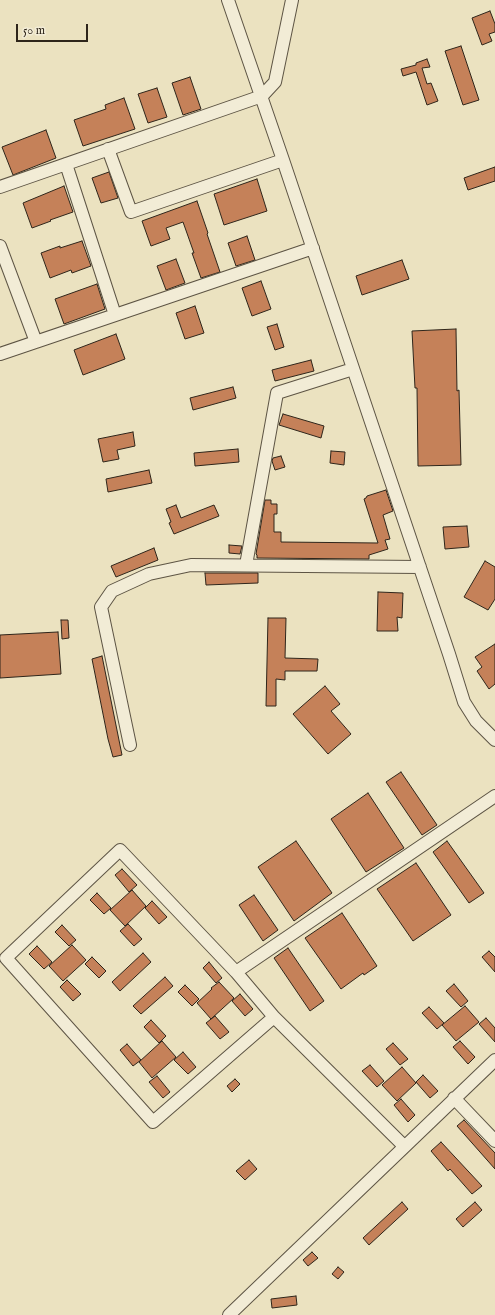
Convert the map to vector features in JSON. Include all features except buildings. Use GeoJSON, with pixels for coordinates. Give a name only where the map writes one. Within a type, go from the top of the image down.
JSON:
{"type":"FeatureCollection","features":[{"type":"Feature","properties":{"kind":"street"},"geometry":{"type":"LineString","coordinates":[[228,0],[284,160],[464,702],[476,721],[495,740]]}},
{"type":"Feature","properties":{"kind":"street"},"geometry":{"type":"LineString","coordinates":[[0,186],[262,96],[275,82],[292,0]]}},
{"type":"Feature","properties":{"kind":"street"},"geometry":{"type":"LineString","coordinates":[[108,149],[131,212],[284,160]]}},
{"type":"Feature","properties":{"kind":"street"},"geometry":{"type":"LineString","coordinates":[[66,164],[115,315]]}},
{"type":"Feature","properties":{"kind":"street"},"geometry":{"type":"LineString","coordinates":[[0,246],[36,342]]}},
{"type":"Feature","properties":{"kind":"street"},"geometry":{"type":"LineString","coordinates":[[0,354],[313,248]]}},
{"type":"Feature","properties":{"kind":"street"},"geometry":{"type":"LineString","coordinates":[[246,566],[277,393],[353,369]]}},
{"type":"Feature","properties":{"kind":"street"},"geometry":{"type":"LineString","coordinates":[[130,745],[101,608],[112,591],[149,574],[191,565],[420,567]]}},
{"type":"Feature","properties":{"kind":"street"},"geometry":{"type":"LineString","coordinates":[[236,972],[495,796]]}},
{"type":"Feature","properties":{"kind":"street"},"geometry":{"type":"LineString","coordinates":[[274,1017],[154,1122],[6,958],[120,850],[236,972],[274,1017],[404,1146]]}},
{"type":"Feature","properties":{"kind":"street"},"geometry":{"type":"LineString","coordinates":[[229,1315],[495,1060]]}},
{"type":"Feature","properties":{"kind":"street"},"geometry":{"type":"LineString","coordinates":[[454,1098],[495,1141]]}}]}
